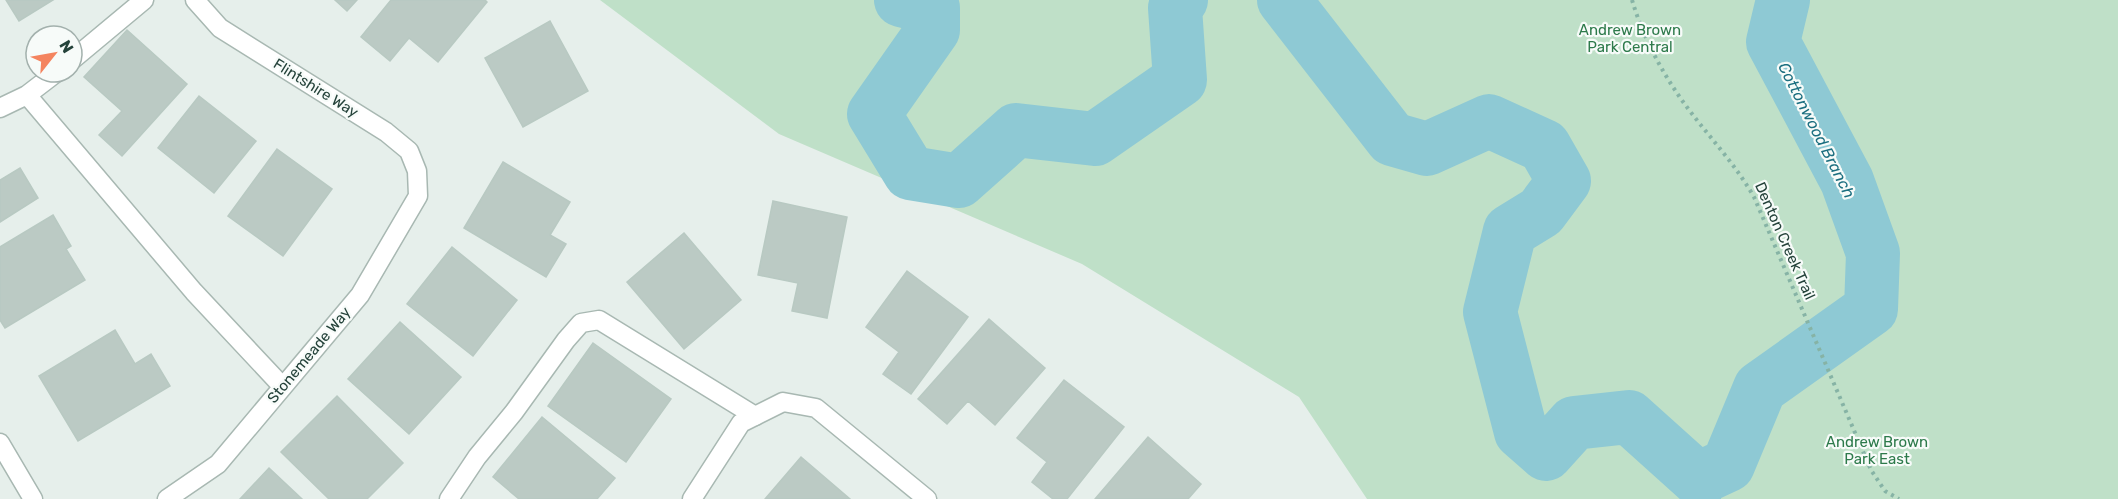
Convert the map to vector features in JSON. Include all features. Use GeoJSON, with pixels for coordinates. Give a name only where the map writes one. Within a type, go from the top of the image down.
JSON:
{"type":"FeatureCollection","features":[{"type":"Feature","properties":{"kind":"street"},"geometry":{"type":"LineString","coordinates":[[84,50],[144,0]]}},
{"type":"Feature","properties":{"kind":"street","name":"Flintshire Way"},"geometry":{"type":"LineString","coordinates":[[195,0],[220,28],[386,132],[409,151],[417,171],[417,186]]}},
{"type":"Feature","properties":{"kind":"street"},"geometry":{"type":"LineString","coordinates":[[0,108],[27,95],[41,84]]}},
{"type":"Feature","properties":{"kind":"street"},"geometry":{"type":"LineString","coordinates":[[27,95],[146,232],[194,292],[282,386]]}},
{"type":"Feature","properties":{"kind":"street","name":"Stonemeade Way"},"geometry":{"type":"LineString","coordinates":[[167,499],[218,464],[360,295],[418,196],[417,186]]}},
{"type":"Feature","properties":{"kind":"street"},"geometry":{"type":"LineString","coordinates":[[449,499],[477,457],[581,323],[599,320],[755,416]]}},
{"type":"Feature","properties":{"kind":"street"},"geometry":{"type":"LineString","coordinates":[[692,499],[741,423],[783,402],[816,408],[927,499]]}},
{"type":"Feature","properties":{"kind":"street"},"geometry":{"type":"LineString","coordinates":[[0,443],[33,499]]}},
{"type":"Feature","properties":{"kind":"path","name":"Denton Creek Trail"},"geometry":{"type":"LineString","coordinates":[[1632,0],[1651,49],[1679,96],[1743,178],[1754,197],[1871,470],[1885,490],[1899,499]]}},
{"type":"Feature","properties":{"kind":"green space"},"geometry":{"type":"Polygon","coordinates":[[[600,0],[2118,0],[2118,499],[1367,499],[1299,397],[1082,264],[779,134],[600,0]]]}},
{"type":"Feature","properties":{"kind":"building"},"geometry":{"type":"Polygon","coordinates":[[[6,0],[53,0],[19,21],[6,0]]]}},
{"type":"Feature","properties":{"kind":"building"},"geometry":{"type":"Polygon","coordinates":[[[335,0],[357,0],[347,11],[335,0]]]}},
{"type":"Feature","properties":{"kind":"building"},"geometry":{"type":"Polygon","coordinates":[[[391,0],[485,0],[487,2],[438,62],[409,38],[390,61],[361,37],[391,0]]]}},
{"type":"Feature","properties":{"kind":"building"},"geometry":{"type":"Polygon","coordinates":[[[550,21],[588,91],[523,127],[485,58],[550,21]]]}},
{"type":"Feature","properties":{"kind":"building"},"geometry":{"type":"Polygon","coordinates":[[[127,30],[187,84],[122,156],[99,135],[122,111],[84,77],[127,30]]]}},
{"type":"Feature","properties":{"kind":"building"},"geometry":{"type":"Polygon","coordinates":[[[199,96],[256,141],[214,193],[158,148],[199,96]]]}},
{"type":"Feature","properties":{"kind":"building"},"geometry":{"type":"Polygon","coordinates":[[[277,149],[332,189],[283,256],[228,216],[277,149]]]}},
{"type":"Feature","properties":{"kind":"building"},"geometry":{"type":"Polygon","coordinates":[[[503,162],[570,202],[550,235],[566,244],[546,277],[464,228],[503,162]]]}},
{"type":"Feature","properties":{"kind":"building"},"geometry":{"type":"Polygon","coordinates":[[[20,168],[38,198],[0,222],[0,180],[20,168]]]}},
{"type":"Feature","properties":{"kind":"building"},"geometry":{"type":"Polygon","coordinates":[[[773,201],[847,217],[827,318],[792,311],[798,283],[758,275],[773,201]]]}},
{"type":"Feature","properties":{"kind":"building"},"geometry":{"type":"Polygon","coordinates":[[[53,215],[71,246],[66,249],[85,280],[5,328],[0,320],[0,247],[53,215]]]}},
{"type":"Feature","properties":{"kind":"building"},"geometry":{"type":"Polygon","coordinates":[[[684,233],[741,300],[684,349],[627,282],[684,233]]]}},
{"type":"Feature","properties":{"kind":"building"},"geometry":{"type":"Polygon","coordinates":[[[452,247],[517,300],[473,356],[407,304],[452,247]]]}},
{"type":"Feature","properties":{"kind":"building"},"geometry":{"type":"Polygon","coordinates":[[[907,271],[968,317],[911,394],[883,374],[899,352],[866,327],[907,271]]]}},
{"type":"Feature","properties":{"kind":"building"},"geometry":{"type":"Polygon","coordinates":[[[989,319],[1045,368],[995,425],[968,401],[947,424],[918,399],[989,319]]]}},
{"type":"Feature","properties":{"kind":"building"},"geometry":{"type":"Polygon","coordinates":[[[400,322],[461,377],[409,434],[348,379],[400,322]]]}},
{"type":"Feature","properties":{"kind":"building"},"geometry":{"type":"Polygon","coordinates":[[[115,330],[135,364],[151,354],[170,386],[78,441],[39,376],[115,330]]]}},
{"type":"Feature","properties":{"kind":"building"},"geometry":{"type":"Polygon","coordinates":[[[593,343],[671,399],[626,462],[548,406],[593,343]]]}},
{"type":"Feature","properties":{"kind":"building"},"geometry":{"type":"Polygon","coordinates":[[[1064,380],[1124,427],[1067,499],[1053,499],[1032,482],[1047,462],[1017,438],[1064,380]]]}},
{"type":"Feature","properties":{"kind":"building"},"geometry":{"type":"Polygon","coordinates":[[[337,396],[403,463],[367,499],[329,499],[281,452],[337,396]]]}},
{"type":"Feature","properties":{"kind":"building"},"geometry":{"type":"Polygon","coordinates":[[[542,417],[615,478],[597,499],[519,499],[493,477],[542,417]]]}},
{"type":"Feature","properties":{"kind":"building"},"geometry":{"type":"Polygon","coordinates":[[[1148,437],[1201,484],[1188,499],[1095,499],[1148,437]]]}},
{"type":"Feature","properties":{"kind":"building"},"geometry":{"type":"Polygon","coordinates":[[[801,457],[850,499],[765,499],[801,457]]]}},
{"type":"Feature","properties":{"kind":"building"},"geometry":{"type":"Polygon","coordinates":[[[269,468],[302,499],[240,499],[269,468]]]}},
{"type":"Feature","properties":{"kind":"waterway","name":"Cottonwood Branch"},"geometry":{"type":"LineString","coordinates":[[901,0],[933,8],[933,30],[874,114],[910,173],[959,181],[1016,130],[1095,139],[1180,80],[1175,8],[1181,0]]}},
{"type":"Feature","properties":{"kind":"waterway","name":"Cottonwood Branch"},"geometry":{"type":"LineString","coordinates":[[1284,0],[1392,139],[1427,149],[1489,121],[1544,146],[1564,181],[1541,212],[1510,231],[1490,312],[1521,432],[1546,454],[1574,423],[1629,417],[1698,479],[1728,465],[1760,388],[1871,309],[1873,253],[1847,181],[1773,42],[1783,0]]}},
{"type":"Feature","properties":{"kind":"waterway"},"geometry":{"type":"LineString","coordinates":[[1698,479],[1705,499]]}},
{"type":"Feature","properties":{"kind":"park label","name":"Andrew Brown Park Central"},"geometry":{"type":"Point","coordinates":[1630,38]}},
{"type":"Feature","properties":{"kind":"park label","name":"Andrew Brown Park East"},"geometry":{"type":"Point","coordinates":[1877,450]}}]}
